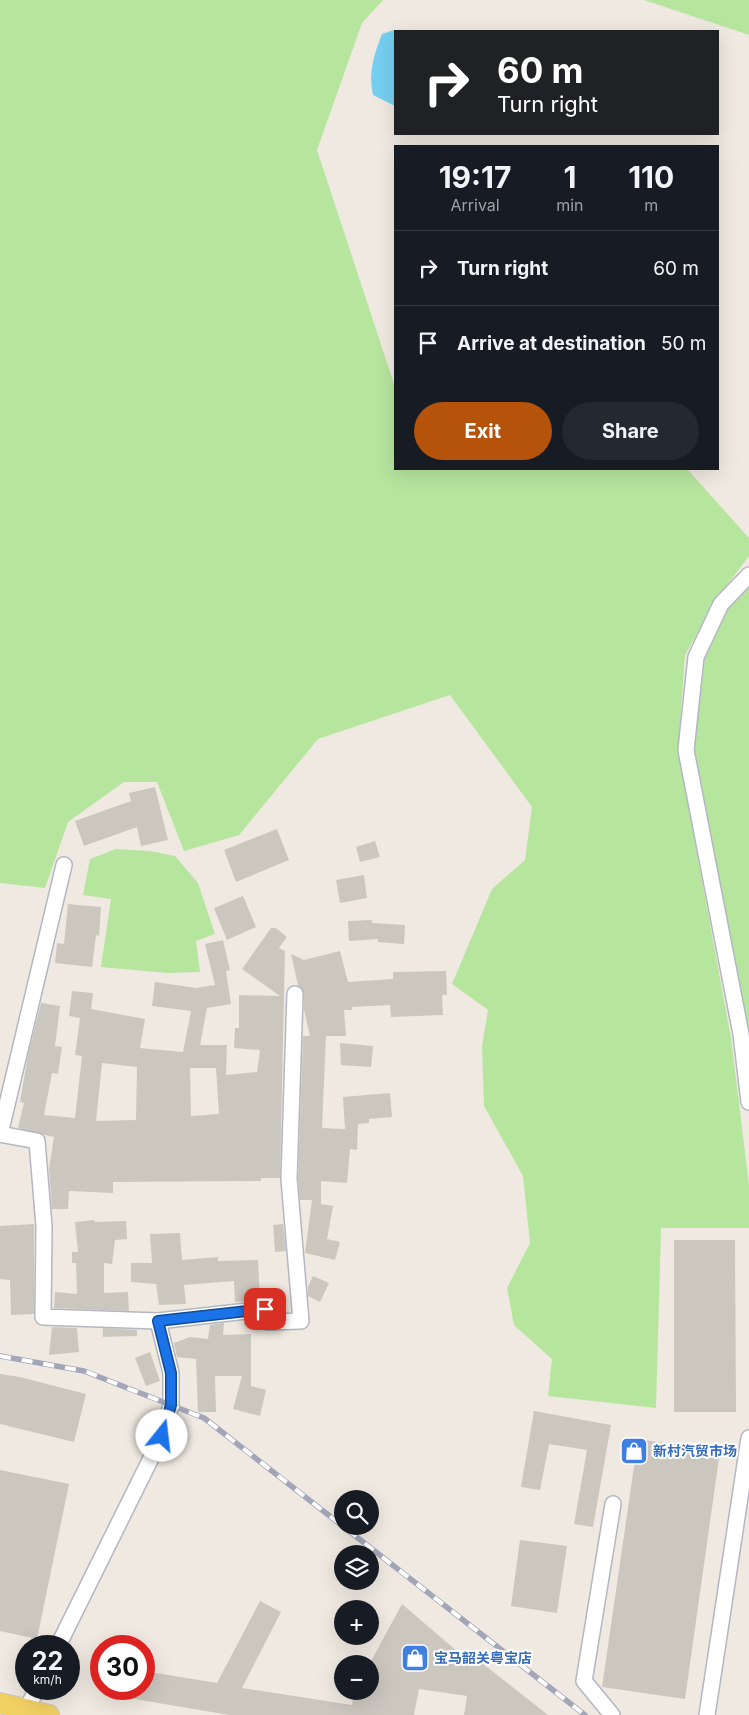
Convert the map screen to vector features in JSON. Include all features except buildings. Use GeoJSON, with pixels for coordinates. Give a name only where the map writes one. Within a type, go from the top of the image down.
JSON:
{"type":"FeatureCollection","features":[{"type":"Feature","properties":{"kind":"main road"},"geometry":{"type":"LineString","coordinates":[[0,1703],[49,1715]]}},
{"type":"Feature","properties":{"kind":"street"},"geometry":{"type":"LineString","coordinates":[[749,575],[721,604],[696,657],[686,750],[741,1034],[749,1102]]}},
{"type":"Feature","properties":{"kind":"street"},"geometry":{"type":"LineString","coordinates":[[64,865],[0,1134],[37,1141],[44,1226],[43,1317],[158,1321],[265,1309],[268,1322],[301,1320],[289,1179],[295,994]]}},
{"type":"Feature","properties":{"kind":"street"},"geometry":{"type":"LineString","coordinates":[[63,1635],[162,1436],[171,1405],[171,1373],[158,1321]]}},
{"type":"Feature","properties":{"kind":"street"},"geometry":{"type":"LineString","coordinates":[[708,1715],[746,1484],[749,1438]]}},
{"type":"Feature","properties":{"kind":"street"},"geometry":{"type":"LineString","coordinates":[[612,1715],[584,1682],[613,1504]]}},
{"type":"Feature","properties":{"kind":"street"},"geometry":{"type":"LineString","coordinates":[[26,1710],[31,1700]]}},
{"type":"Feature","properties":{"kind":"green space"},"geometry":{"type":"Polygon","coordinates":[[[0,0],[383,0],[362,23],[317,150],[394,384],[394,470],[688,470],[749,538],[749,556],[718,597],[685,655],[678,750],[731,1038],[749,1185],[749,1228],[661,1228],[656,1408],[548,1396],[552,1359],[514,1325],[507,1288],[530,1243],[523,1176],[484,1106],[482,1046],[488,1010],[452,984],[492,889],[525,860],[532,807],[450,695],[318,739],[239,835],[184,851],[157,782],[124,782],[68,822],[45,888],[0,883],[0,0]]]}},
{"type":"Feature","properties":{"kind":"green space"},"geometry":{"type":"Polygon","coordinates":[[[644,0],[749,0],[749,35],[644,0]]]}},
{"type":"Feature","properties":{"kind":"green space"},"geometry":{"type":"Polygon","coordinates":[[[749,582],[749,1061],[693,752],[705,658],[728,604],[749,582]]]}},
{"type":"Feature","properties":{"kind":"green space"},"geometry":{"type":"Polygon","coordinates":[[[116,849],[150,851],[175,856],[198,883],[215,934],[196,941],[200,972],[167,973],[101,967],[111,899],[83,895],[90,859],[116,849]]]}},
{"type":"Feature","properties":{"kind":"water"},"geometry":{"type":"Polygon","coordinates":[[[394,30],[394,106],[373,95],[371,79],[374,56],[382,34],[394,30]]]}},
{"type":"Feature","properties":{"kind":"railway"},"geometry":{"type":"LineString","coordinates":[[0,1356],[84,1371],[204,1418],[585,1715]]}},
{"type":"Feature","properties":{"kind":"place","name":"新村汽贸市场"},"geometry":{"type":"Point","coordinates":[634,1451]}},
{"type":"Feature","properties":{"kind":"place","name":"宝马韶关粤宝店"},"geometry":{"type":"Point","coordinates":[415,1658]}},
{"type":"Feature","properties":{"kind":"route"},"geometry":{"type":"LineString","coordinates":[[162,1436],[171,1405],[171,1373],[158,1321],[265,1309]]}}]}
